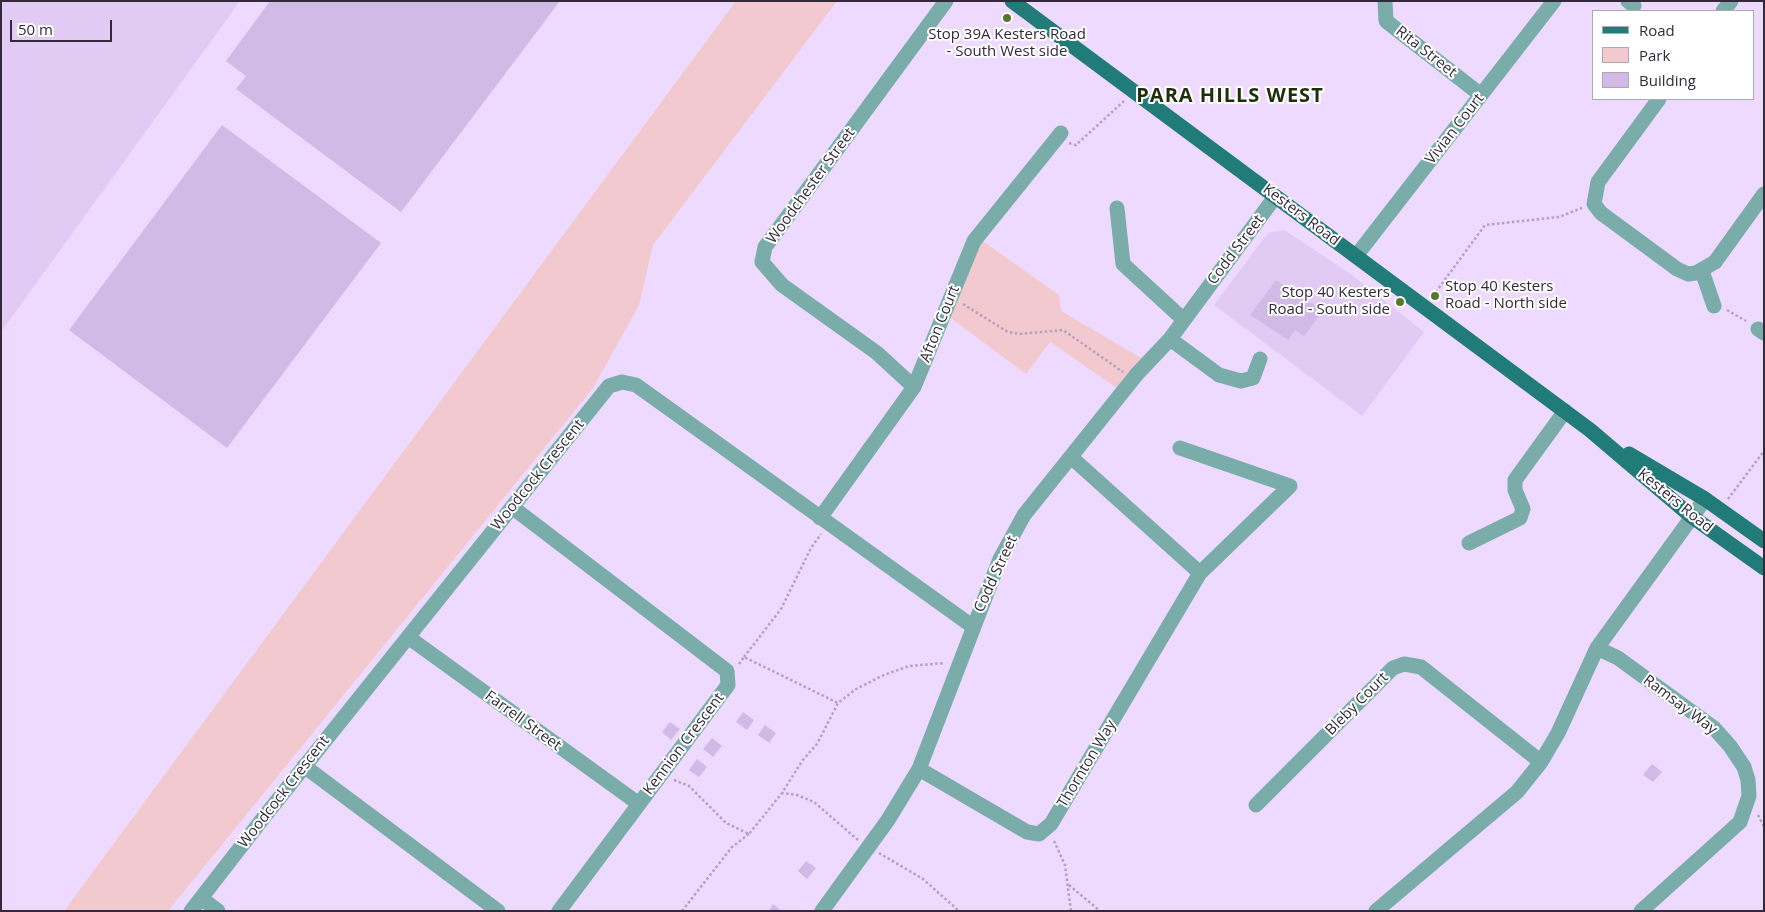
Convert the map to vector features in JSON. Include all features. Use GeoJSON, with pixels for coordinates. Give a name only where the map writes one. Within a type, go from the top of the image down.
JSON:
{"type":"FeatureCollection","features":[{"type":"Feature","properties":{"kind":"main road","name":"Kesters Road"},"geometry":{"type":"LineString","coordinates":[[1012,1],[1565,411],[1691,516],[1764,568]]}},
{"type":"Feature","properties":{"kind":"main road","name":"Kesters Road"},"geometry":{"type":"LineString","coordinates":[[1590,430],[1720,510],[1764,541]]}},
{"type":"Feature","properties":{"kind":"street","name":"Woodchester Street"},"geometry":{"type":"LineString","coordinates":[[914,387],[877,353],[782,285],[762,262],[765,247],[946,1]]}},
{"type":"Feature","properties":{"kind":"street","name":"Rita Street"},"geometry":{"type":"LineString","coordinates":[[1385,1],[1386,21],[1481,94]]}},
{"type":"Feature","properties":{"kind":"street","name":"Vivian Court"},"geometry":{"type":"LineString","coordinates":[[1356,256],[1554,1]]}},
{"type":"Feature","properties":{"kind":"street"},"geometry":{"type":"LineString","coordinates":[[1659,100],[1598,182],[1594,204],[1601,213],[1677,269],[1688,274],[1702,271],[1715,262],[1764,194]]}},
{"type":"Feature","properties":{"kind":"street","name":"Afton Court"},"geometry":{"type":"LineString","coordinates":[[821,525],[914,387],[974,241],[1058,136]]}},
{"type":"Feature","properties":{"kind":"street","name":"Codd Street"},"geometry":{"type":"LineString","coordinates":[[822,911],[888,820],[919,769],[972,626],[1000,559],[1024,515],[1133,379],[1170,339],[1276,197]]}},
{"type":"Feature","properties":{"kind":"street"},"geometry":{"type":"LineString","coordinates":[[1117,208],[1122,264],[1184,320]]}},
{"type":"Feature","properties":{"kind":"street"},"geometry":{"type":"LineString","coordinates":[[1702,271],[1718,306]]}},
{"type":"Feature","properties":{"kind":"street"},"geometry":{"type":"LineString","coordinates":[[1170,339],[1219,376],[1241,381],[1253,378],[1260,359]]}},
{"type":"Feature","properties":{"kind":"street","name":"Woodcock Crescent"},"geometry":{"type":"LineString","coordinates":[[191,911],[304,766],[609,386],[622,382],[636,385],[821,525],[972,626]]}},
{"type":"Feature","properties":{"kind":"street"},"geometry":{"type":"LineString","coordinates":[[1469,543],[1520,518],[1523,510],[1515,490],[1515,480],[1565,411]]}},
{"type":"Feature","properties":{"kind":"street","name":"Thornton Way"},"geometry":{"type":"LineString","coordinates":[[919,769],[1027,832],[1040,834],[1051,824],[1200,573],[1290,486],[1180,448]]}},
{"type":"Feature","properties":{"kind":"street"},"geometry":{"type":"LineString","coordinates":[[1071,457],[1200,573]]}},
{"type":"Feature","properties":{"kind":"street"},"geometry":{"type":"LineString","coordinates":[[1376,911],[1517,792],[1541,762],[1558,733],[1597,648],[1704,500]]}},
{"type":"Feature","properties":{"kind":"street","name":"Kennion Crescent"},"geometry":{"type":"LineString","coordinates":[[512,507],[727,671],[728,685],[559,911]]}},
{"type":"Feature","properties":{"kind":"street","name":"Farrell Street"},"geometry":{"type":"LineString","coordinates":[[408,637],[639,804]]}},
{"type":"Feature","properties":{"kind":"street","name":"Ramsay Way"},"geometry":{"type":"LineString","coordinates":[[1597,648],[1618,658],[1714,728],[1730,746],[1744,767],[1748,780],[1749,796],[1740,822],[1641,911]]}},
{"type":"Feature","properties":{"kind":"street","name":"Bleby Court"},"geometry":{"type":"LineString","coordinates":[[1256,805],[1393,668],[1404,664],[1421,667],[1541,762]]}},
{"type":"Feature","properties":{"kind":"street"},"geometry":{"type":"LineString","coordinates":[[304,766],[498,911]]}},
{"type":"Feature","properties":{"kind":"street"},"geometry":{"type":"LineString","coordinates":[[201,898],[218,911]]}},
{"type":"Feature","properties":{"kind":"path"},"geometry":{"type":"LineString","coordinates":[[1058,136],[1076,145],[1125,100]]}},
{"type":"Feature","properties":{"kind":"path"},"geometry":{"type":"LineString","coordinates":[[1425,307],[1485,225],[1559,216],[1594,204]]}},
{"type":"Feature","properties":{"kind":"path"},"geometry":{"type":"LineString","coordinates":[[951,296],[1008,332],[1020,334],[1063,330],[1133,379]]}},
{"type":"Feature","properties":{"kind":"path"},"geometry":{"type":"LineString","coordinates":[[1718,306],[1758,329]]}},
{"type":"Feature","properties":{"kind":"path"},"geometry":{"type":"LineString","coordinates":[[1720,510],[1764,451]]}},
{"type":"Feature","properties":{"kind":"path"},"geometry":{"type":"LineString","coordinates":[[739,664],[781,609],[821,525]]}},
{"type":"Feature","properties":{"kind":"path"},"geometry":{"type":"LineString","coordinates":[[744,658],[838,702]]}},
{"type":"Feature","properties":{"kind":"path"},"geometry":{"type":"LineString","coordinates":[[682,911],[732,847],[749,834],[782,793],[802,761],[818,744],[838,702],[856,689],[892,672],[927,664],[950,664]]}},
{"type":"Feature","properties":{"kind":"path"},"geometry":{"type":"LineString","coordinates":[[668,777],[689,786],[726,823],[749,834]]}},
{"type":"Feature","properties":{"kind":"path"},"geometry":{"type":"LineString","coordinates":[[782,793],[797,795],[814,802],[859,841]]}},
{"type":"Feature","properties":{"kind":"path"},"geometry":{"type":"LineString","coordinates":[[1054,842],[1065,865],[1071,911]]}},
{"type":"Feature","properties":{"kind":"path"},"geometry":{"type":"LineString","coordinates":[[878,852],[923,879],[959,911]]}},
{"type":"Feature","properties":{"kind":"path"},"geometry":{"type":"LineString","coordinates":[[1068,884],[1100,911]]}},
{"type":"Feature","properties":{"kind":"shaded area"},"geometry":{"type":"Polygon","coordinates":[[[1,1],[240,1],[1,332],[1,1]]]}},
{"type":"Feature","properties":{"kind":"shaded area"},"geometry":{"type":"Polygon","coordinates":[[[1284,230],[1352,275],[1424,332],[1362,416],[1214,305],[1268,233],[1284,230]]]}},
{"type":"Feature","properties":{"kind":"green space"},"geometry":{"type":"Polygon","coordinates":[[[736,1],[837,1],[653,245],[639,305],[593,388],[168,911],[64,911],[736,1]]]}},
{"type":"Feature","properties":{"kind":"green space"},"geometry":{"type":"Polygon","coordinates":[[[977,237],[1059,295],[1061,311],[1148,362],[1123,392],[1050,342],[1026,374],[944,313],[977,237]]]}},
{"type":"Feature","properties":{"kind":"building"},"geometry":{"type":"Polygon","coordinates":[[[270,1],[560,1],[401,212],[236,89],[246,76],[226,61],[270,1]]]}},
{"type":"Feature","properties":{"kind":"building"},"geometry":{"type":"Polygon","coordinates":[[[222,125],[381,243],[227,448],[69,330],[222,125]]]}},
{"type":"Feature","properties":{"kind":"building"},"geometry":{"type":"Polygon","coordinates":[[[1276,280],[1323,311],[1304,336],[1295,330],[1288,340],[1250,315],[1276,280]]]}},
{"type":"Feature","properties":{"kind":"building"},"geometry":{"type":"Polygon","coordinates":[[[743,712],[754,720],[747,730],[736,722],[743,712]]]}},
{"type":"Feature","properties":{"kind":"building"},"geometry":{"type":"Polygon","coordinates":[[[670,722],[680,729],[671,740],[662,732],[670,722]]]}},
{"type":"Feature","properties":{"kind":"building"},"geometry":{"type":"Polygon","coordinates":[[[765,725],[776,733],[769,743],[758,735],[765,725]]]}},
{"type":"Feature","properties":{"kind":"building"},"geometry":{"type":"Polygon","coordinates":[[[712,738],[722,746],[713,757],[703,749],[712,738]]]}},
{"type":"Feature","properties":{"kind":"building"},"geometry":{"type":"Polygon","coordinates":[[[697,759],[707,767],[699,777],[689,770],[697,759]]]}},
{"type":"Feature","properties":{"kind":"building"},"geometry":{"type":"Polygon","coordinates":[[[1652,764],[1662,772],[1653,782],[1643,775],[1652,764]]]}},
{"type":"Feature","properties":{"kind":"building"},"geometry":{"type":"Polygon","coordinates":[[[806,861],[816,868],[807,879],[798,871],[806,861]]]}},
{"type":"Feature","properties":{"kind":"building"},"geometry":{"type":"Polygon","coordinates":[[[773,904],[782,911],[769,911],[773,904]]]}},
{"type":"Feature","properties":{"kind":"place","name":"Stop 39A Kesters Road - South West side"},"geometry":{"type":"Point","coordinates":[1007,18]}},
{"type":"Feature","properties":{"kind":"place","name":"Stop 40 Kesters Road - North side"},"geometry":{"type":"Point","coordinates":[1435,296]}},
{"type":"Feature","properties":{"kind":"place","name":"Stop 40 Kesters Road - South side"},"geometry":{"type":"Point","coordinates":[1400,302]}},
{"type":"Feature","properties":{"kind":"district","name":"PARA HILLS WEST"},"geometry":{"type":"Point","coordinates":[1230,96]}}]}
